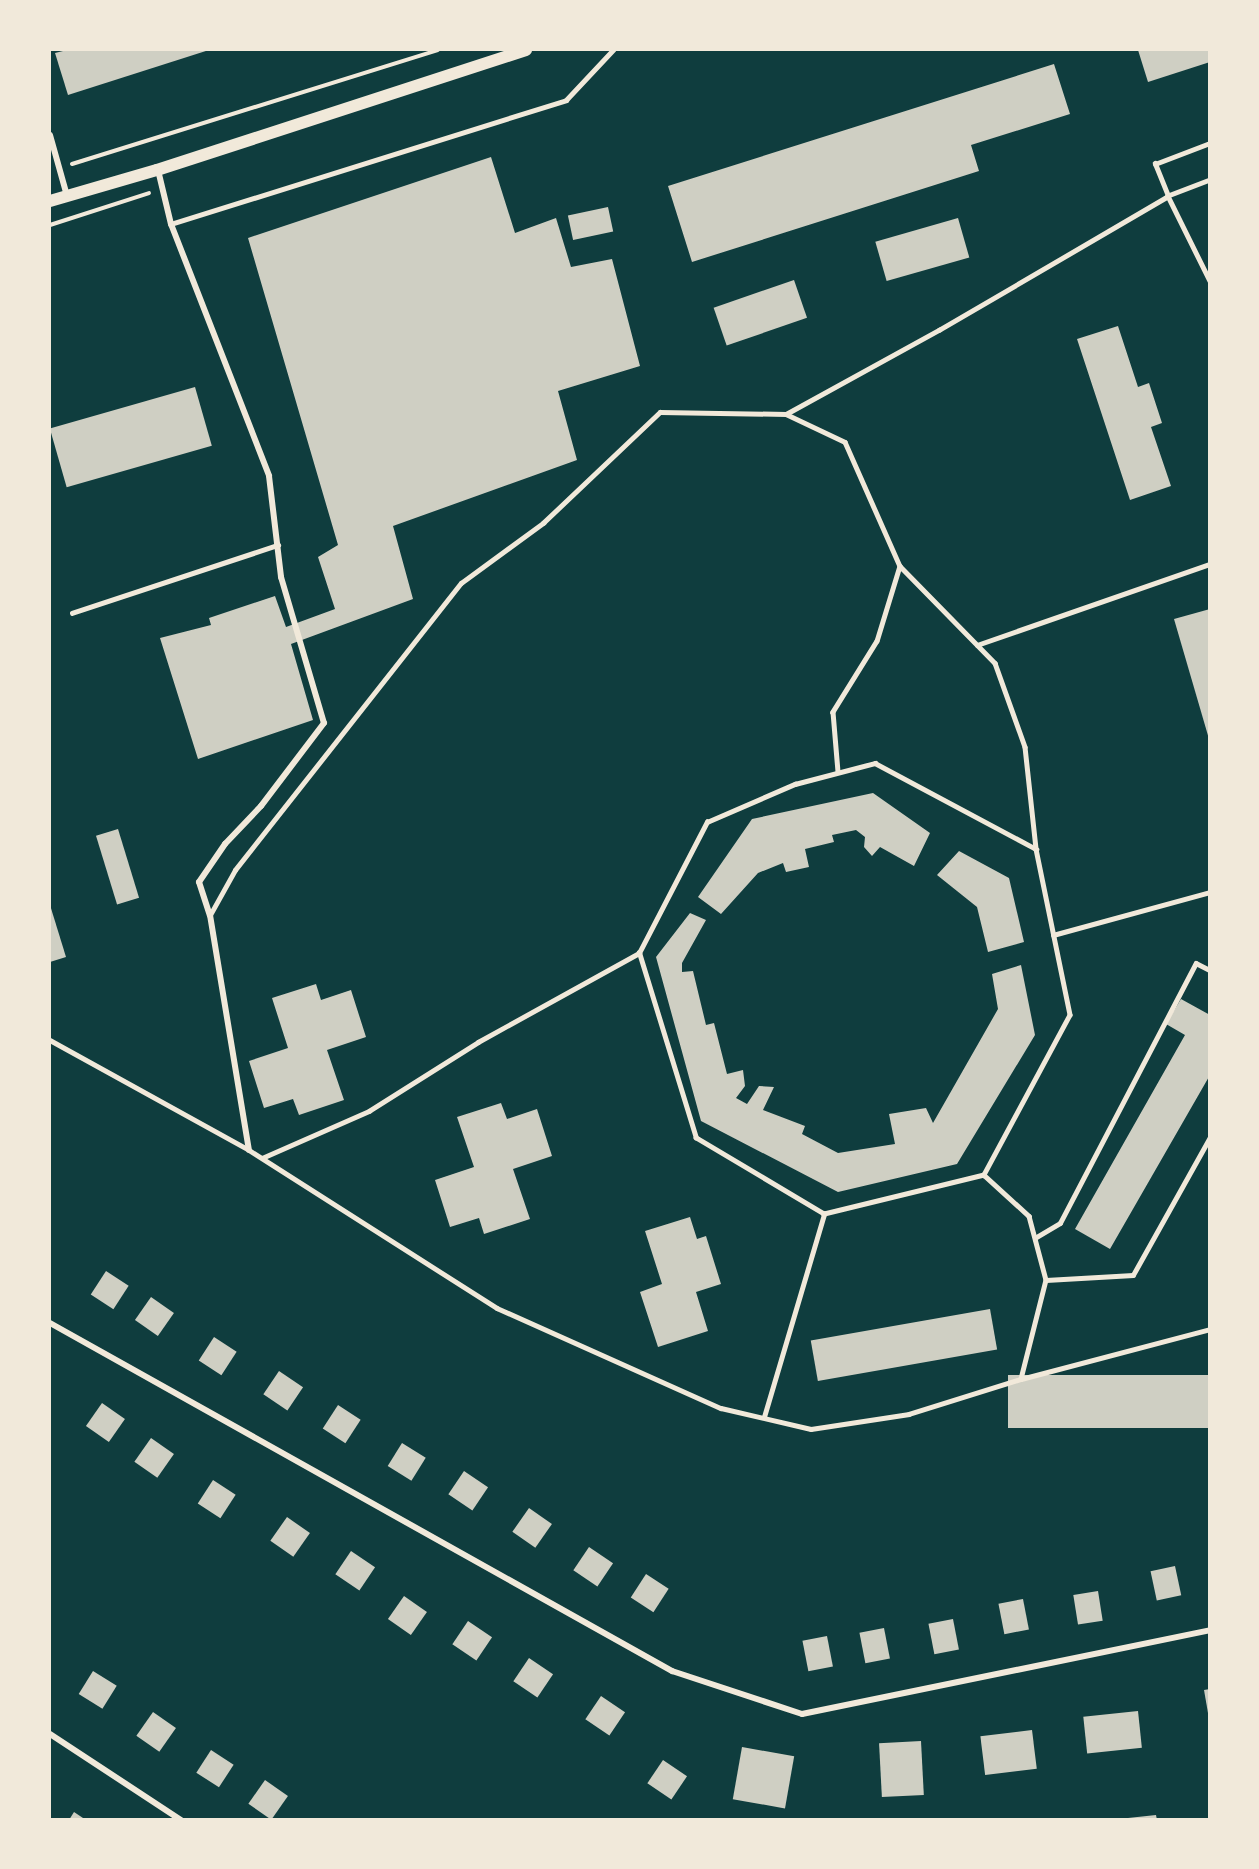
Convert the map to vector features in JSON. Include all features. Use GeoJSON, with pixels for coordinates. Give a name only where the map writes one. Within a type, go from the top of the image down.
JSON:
{"type":"FeatureCollection","features":[{"type":"Feature","properties":{"kind":"main road"},"geometry":{"type":"LineString","coordinates":[[50,201],[158,170],[526,50]]}},
{"type":"Feature","properties":{"kind":"street"},"geometry":{"type":"LineString","coordinates":[[50,135],[67,196]]}},
{"type":"Feature","properties":{"kind":"street"},"geometry":{"type":"LineString","coordinates":[[158,170],[171,224],[269,476],[281,577],[324,723],[261,806],[225,844],[199,882],[210,915],[249,1150]]}},
{"type":"Feature","properties":{"kind":"street"},"geometry":{"type":"LineString","coordinates":[[50,1323],[672,1671],[802,1714],[1209,1630]]}},
{"type":"Feature","properties":{"kind":"street"},"geometry":{"type":"LineString","coordinates":[[50,1734],[181,1820]]}},
{"type":"Feature","properties":{"kind":"lane"},"geometry":{"type":"LineString","coordinates":[[171,224],[566,99],[613,50]]}},
{"type":"Feature","properties":{"kind":"lane"},"geometry":{"type":"LineString","coordinates":[[1209,143],[1155,164],[1209,281]]}},
{"type":"Feature","properties":{"kind":"lane"},"geometry":{"type":"LineString","coordinates":[[786,414],[939,330],[1168,196],[1209,180]]}},
{"type":"Feature","properties":{"kind":"lane"},"geometry":{"type":"LineString","coordinates":[[210,915],[235,870],[461,583],[543,523],[660,412],[786,414],[845,442],[900,566],[995,663],[1025,747],[1036,849],[1070,1015],[984,1175],[824,1214],[696,1138],[639,953]]}},
{"type":"Feature","properties":{"kind":"lane"},"geometry":{"type":"LineString","coordinates":[[72,613],[278,545]]}},
{"type":"Feature","properties":{"kind":"lane"},"geometry":{"type":"LineString","coordinates":[[977,645],[1209,564]]}},
{"type":"Feature","properties":{"kind":"lane"},"geometry":{"type":"LineString","coordinates":[[838,772],[833,712],[877,641],[900,566]]}},
{"type":"Feature","properties":{"kind":"lane"},"geometry":{"type":"LineString","coordinates":[[262,1158],[369,1111],[478,1042],[639,953],[707,822],[795,784],[875,763],[1036,849]]}},
{"type":"Feature","properties":{"kind":"lane"},"geometry":{"type":"LineString","coordinates":[[1053,935],[1209,892]]}},
{"type":"Feature","properties":{"kind":"lane"},"geometry":{"type":"LineString","coordinates":[[1035,1238],[1060,1223],[1196,963],[1209,970]]}},
{"type":"Feature","properties":{"kind":"lane"},"geometry":{"type":"LineString","coordinates":[[50,1040],[249,1150],[497,1308],[721,1408],[811,1428],[909,1414],[1021,1379],[1209,1329]]}},
{"type":"Feature","properties":{"kind":"lane"},"geometry":{"type":"LineString","coordinates":[[1046,1280],[1133,1275],[1209,1137]]}},
{"type":"Feature","properties":{"kind":"lane"},"geometry":{"type":"LineString","coordinates":[[984,1175],[1029,1216],[1046,1280],[1021,1379]]}},
{"type":"Feature","properties":{"kind":"lane"},"geometry":{"type":"LineString","coordinates":[[764,1417],[824,1214]]}},
{"type":"Feature","properties":{"kind":"path"},"geometry":{"type":"LineString","coordinates":[[59,168],[438,50]]}},
{"type":"Feature","properties":{"kind":"path"},"geometry":{"type":"LineString","coordinates":[[50,225],[162,189]]}},
{"type":"Feature","properties":{"kind":"building"},"geometry":{"type":"Polygon","coordinates":[[[67,50],[209,50],[68,95],[55,53],[67,50]]]}},
{"type":"Feature","properties":{"kind":"building"},"geometry":{"type":"Polygon","coordinates":[[[1138,50],[1210,50],[1210,62],[1148,82],[1138,50]]]}},
{"type":"Feature","properties":{"kind":"building"},"geometry":{"type":"Polygon","coordinates":[[[1054,64],[1070,114],[971,145],[979,171],[692,262],[668,186],[1054,64]]]}},
{"type":"Feature","properties":{"kind":"building"},"geometry":{"type":"Polygon","coordinates":[[[491,157],[515,233],[556,218],[571,267],[612,259],[640,366],[558,391],[577,460],[393,526],[413,599],[291,644],[313,720],[198,759],[160,638],[211,625],[209,618],[275,596],[286,627],[335,609],[318,557],[338,545],[248,238],[491,157]]]}},
{"type":"Feature","properties":{"kind":"building"},"geometry":{"type":"Polygon","coordinates":[[[608,207],[613,231],[573,240],[568,216],[608,207]]]}},
{"type":"Feature","properties":{"kind":"building"},"geometry":{"type":"Polygon","coordinates":[[[958,218],[969,257],[887,281],[875,242],[958,218]]]}},
{"type":"Feature","properties":{"kind":"building"},"geometry":{"type":"Polygon","coordinates":[[[794,280],[807,318],[727,345],[714,308],[794,280]]]}},
{"type":"Feature","properties":{"kind":"building"},"geometry":{"type":"Polygon","coordinates":[[[1118,326],[1138,387],[1149,383],[1162,423],[1151,427],[1171,486],[1130,500],[1077,339],[1118,326]]]}},
{"type":"Feature","properties":{"kind":"building"},"geometry":{"type":"Polygon","coordinates":[[[195,387],[212,446],[67,487],[50,429],[195,387]]]}},
{"type":"Feature","properties":{"kind":"building"},"geometry":{"type":"Polygon","coordinates":[[[1210,609],[1210,739],[1209,739],[1174,619],[1210,609]]]}},
{"type":"Feature","properties":{"kind":"building"},"geometry":{"type":"Polygon","coordinates":[[[873,793],[930,833],[914,866],[880,847],[872,856],[864,847],[865,837],[856,830],[832,835],[834,842],[805,849],[809,867],[786,872],[783,863],[758,873],[721,914],[698,897],[752,819],[873,793]]]}},
{"type":"Feature","properties":{"kind":"building"},"geometry":{"type":"Polygon","coordinates":[[[118,829],[139,898],[117,905],[96,836],[118,829]]]}},
{"type":"Feature","properties":{"kind":"building"},"geometry":{"type":"Polygon","coordinates":[[[959,851],[1009,878],[1024,942],[988,952],[977,907],[937,875],[959,851]]]}},
{"type":"Feature","properties":{"kind":"building"},"geometry":{"type":"Polygon","coordinates":[[[50,905],[66,957],[50,962],[50,905]]]}},
{"type":"Feature","properties":{"kind":"building"},"geometry":{"type":"Polygon","coordinates":[[[690,913],[706,920],[682,963],[682,972],[693,971],[706,1025],[714,1023],[727,1074],[743,1070],[745,1086],[736,1098],[747,1104],[759,1086],[774,1087],[763,1110],[805,1126],[802,1134],[838,1153],[895,1144],[889,1114],[926,1108],[933,1123],[998,1009],[992,974],[1021,965],[1035,1035],[957,1164],[838,1192],[701,1121],[656,957],[690,913]]]}},
{"type":"Feature","properties":{"kind":"building"},"geometry":{"type":"Polygon","coordinates":[[[316,984],[321,1000],[351,990],[366,1037],[327,1050],[344,1100],[299,1115],[293,1099],[264,1108],[249,1061],[288,1048],[272,998],[316,984]]]}},
{"type":"Feature","properties":{"kind":"building"},"geometry":{"type":"Polygon","coordinates":[[[1181,999],[1210,1015],[1210,1075],[1110,1249],[1075,1229],[1185,1035],[1166,1024],[1181,999]]]}},
{"type":"Feature","properties":{"kind":"building"},"geometry":{"type":"Polygon","coordinates":[[[501,1103],[507,1119],[537,1109],[552,1156],[513,1169],[530,1219],[484,1234],[479,1218],[450,1227],[435,1180],[474,1167],[457,1117],[501,1103]]]}},
{"type":"Feature","properties":{"kind":"building"},"geometry":{"type":"Polygon","coordinates":[[[690,1217],[697,1239],[706,1236],[721,1284],[696,1292],[708,1331],[658,1347],[640,1292],[662,1284],[645,1231],[690,1217]]]}},
{"type":"Feature","properties":{"kind":"building"},"geometry":{"type":"Polygon","coordinates":[[[106,1271],[129,1286],[113,1309],[91,1294],[106,1271]]]}},
{"type":"Feature","properties":{"kind":"building"},"geometry":{"type":"Polygon","coordinates":[[[151,1297],[174,1313],[158,1336],[135,1320],[151,1297]]]}},
{"type":"Feature","properties":{"kind":"building"},"geometry":{"type":"Polygon","coordinates":[[[990,1309],[997,1349],[818,1381],[811,1341],[990,1309]]]}},
{"type":"Feature","properties":{"kind":"building"},"geometry":{"type":"Polygon","coordinates":[[[214,1337],[237,1352],[221,1375],[199,1360],[214,1337]]]}},
{"type":"Feature","properties":{"kind":"building"},"geometry":{"type":"Polygon","coordinates":[[[279,1371],[303,1387],[287,1410],[263,1394],[279,1371]]]}},
{"type":"Feature","properties":{"kind":"building"},"geometry":{"type":"Polygon","coordinates":[[[1008,1375],[1210,1375],[1210,1428],[1008,1428],[1008,1375]]]}},
{"type":"Feature","properties":{"kind":"building"},"geometry":{"type":"Polygon","coordinates":[[[102,1403],[125,1419],[109,1442],[86,1426],[102,1403]]]}},
{"type":"Feature","properties":{"kind":"building"},"geometry":{"type":"Polygon","coordinates":[[[338,1405],[361,1420],[345,1443],[323,1428],[338,1405]]]}},
{"type":"Feature","properties":{"kind":"building"},"geometry":{"type":"Polygon","coordinates":[[[151,1438],[174,1454],[157,1478],[134,1462],[151,1438]]]}},
{"type":"Feature","properties":{"kind":"building"},"geometry":{"type":"Polygon","coordinates":[[[402,1443],[426,1458],[411,1481],[388,1466],[402,1443]]]}},
{"type":"Feature","properties":{"kind":"building"},"geometry":{"type":"Polygon","coordinates":[[[464,1471],[488,1487],[472,1510],[448,1494],[464,1471]]]}},
{"type":"Feature","properties":{"kind":"building"},"geometry":{"type":"Polygon","coordinates":[[[213,1480],[236,1495],[220,1518],[198,1503],[213,1480]]]}},
{"type":"Feature","properties":{"kind":"building"},"geometry":{"type":"Polygon","coordinates":[[[529,1508],[552,1524],[535,1548],[512,1532],[529,1508]]]}},
{"type":"Feature","properties":{"kind":"building"},"geometry":{"type":"Polygon","coordinates":[[[287,1517],[310,1533],[293,1557],[270,1541],[287,1517]]]}},
{"type":"Feature","properties":{"kind":"building"},"geometry":{"type":"Polygon","coordinates":[[[589,1547],[613,1563],[597,1586],[573,1570],[589,1547]]]}},
{"type":"Feature","properties":{"kind":"building"},"geometry":{"type":"Polygon","coordinates":[[[351,1551],[375,1567],[359,1590],[335,1574],[351,1551]]]}},
{"type":"Feature","properties":{"kind":"building"},"geometry":{"type":"Polygon","coordinates":[[[1175,1566],[1181,1595],[1157,1601],[1151,1571],[1175,1566]]]}},
{"type":"Feature","properties":{"kind":"building"},"geometry":{"type":"Polygon","coordinates":[[[646,1574],[669,1589],[653,1612],[631,1597],[646,1574]]]}},
{"type":"Feature","properties":{"kind":"building"},"geometry":{"type":"Polygon","coordinates":[[[1098,1591],[1103,1621],[1078,1625],[1073,1595],[1098,1591]]]}},
{"type":"Feature","properties":{"kind":"building"},"geometry":{"type":"Polygon","coordinates":[[[404,1596],[427,1612],[411,1635],[388,1619],[404,1596]]]}},
{"type":"Feature","properties":{"kind":"building"},"geometry":{"type":"Polygon","coordinates":[[[1023,1599],[1029,1629],[1004,1634],[998,1604],[1023,1599]]]}},
{"type":"Feature","properties":{"kind":"building"},"geometry":{"type":"Polygon","coordinates":[[[953,1619],[959,1649],[934,1654],[928,1624],[953,1619]]]}},
{"type":"Feature","properties":{"kind":"building"},"geometry":{"type":"Polygon","coordinates":[[[468,1621],[492,1637],[476,1660],[452,1644],[468,1621]]]}},
{"type":"Feature","properties":{"kind":"building"},"geometry":{"type":"Polygon","coordinates":[[[884,1628],[890,1658],[865,1663],[859,1633],[884,1628]]]}},
{"type":"Feature","properties":{"kind":"building"},"geometry":{"type":"Polygon","coordinates":[[[827,1636],[833,1666],[808,1671],[802,1641],[827,1636]]]}},
{"type":"Feature","properties":{"kind":"building"},"geometry":{"type":"Polygon","coordinates":[[[529,1658],[553,1674],[537,1697],[513,1681],[529,1658]]]}},
{"type":"Feature","properties":{"kind":"building"},"geometry":{"type":"Polygon","coordinates":[[[93,1671],[117,1686],[102,1709],[79,1694],[93,1671]]]}},
{"type":"Feature","properties":{"kind":"building"},"geometry":{"type":"Polygon","coordinates":[[[1210,1689],[1210,1713],[1208,1713],[1204,1690],[1210,1689]]]}},
{"type":"Feature","properties":{"kind":"building"},"geometry":{"type":"Polygon","coordinates":[[[601,1696],[625,1712],[609,1735],[585,1719],[601,1696]]]}},
{"type":"Feature","properties":{"kind":"building"},"geometry":{"type":"Polygon","coordinates":[[[1138,1711],[1142,1748],[1087,1754],[1083,1717],[1138,1711]]]}},
{"type":"Feature","properties":{"kind":"building"},"geometry":{"type":"Polygon","coordinates":[[[153,1712],[176,1728],[159,1752],[136,1736],[153,1712]]]}},
{"type":"Feature","properties":{"kind":"building"},"geometry":{"type":"Polygon","coordinates":[[[1032,1730],[1037,1769],[985,1775],[980,1736],[1032,1730]]]}},
{"type":"Feature","properties":{"kind":"building"},"geometry":{"type":"Polygon","coordinates":[[[921,1741],[924,1795],[882,1797],[879,1743],[921,1741]]]}},
{"type":"Feature","properties":{"kind":"building"},"geometry":{"type":"Polygon","coordinates":[[[742,1747],[794,1756],[785,1808],[733,1799],[742,1747]]]}},
{"type":"Feature","properties":{"kind":"building"},"geometry":{"type":"Polygon","coordinates":[[[211,1750],[234,1765],[219,1787],[196,1773],[211,1750]]]}},
{"type":"Feature","properties":{"kind":"building"},"geometry":{"type":"Polygon","coordinates":[[[663,1760],[687,1776],[671,1799],[647,1783],[663,1760]]]}},
{"type":"Feature","properties":{"kind":"building"},"geometry":{"type":"Polygon","coordinates":[[[265,1780],[288,1796],[271,1820],[248,1804],[265,1780]]]}},
{"type":"Feature","properties":{"kind":"building"},"geometry":{"type":"Polygon","coordinates":[[[74,1812],[86,1820],[69,1820],[74,1812]]]}},
{"type":"Feature","properties":{"kind":"building"},"geometry":{"type":"Polygon","coordinates":[[[1156,1815],[1157,1820],[1128,1820],[1128,1818],[1156,1815]]]}}]}
